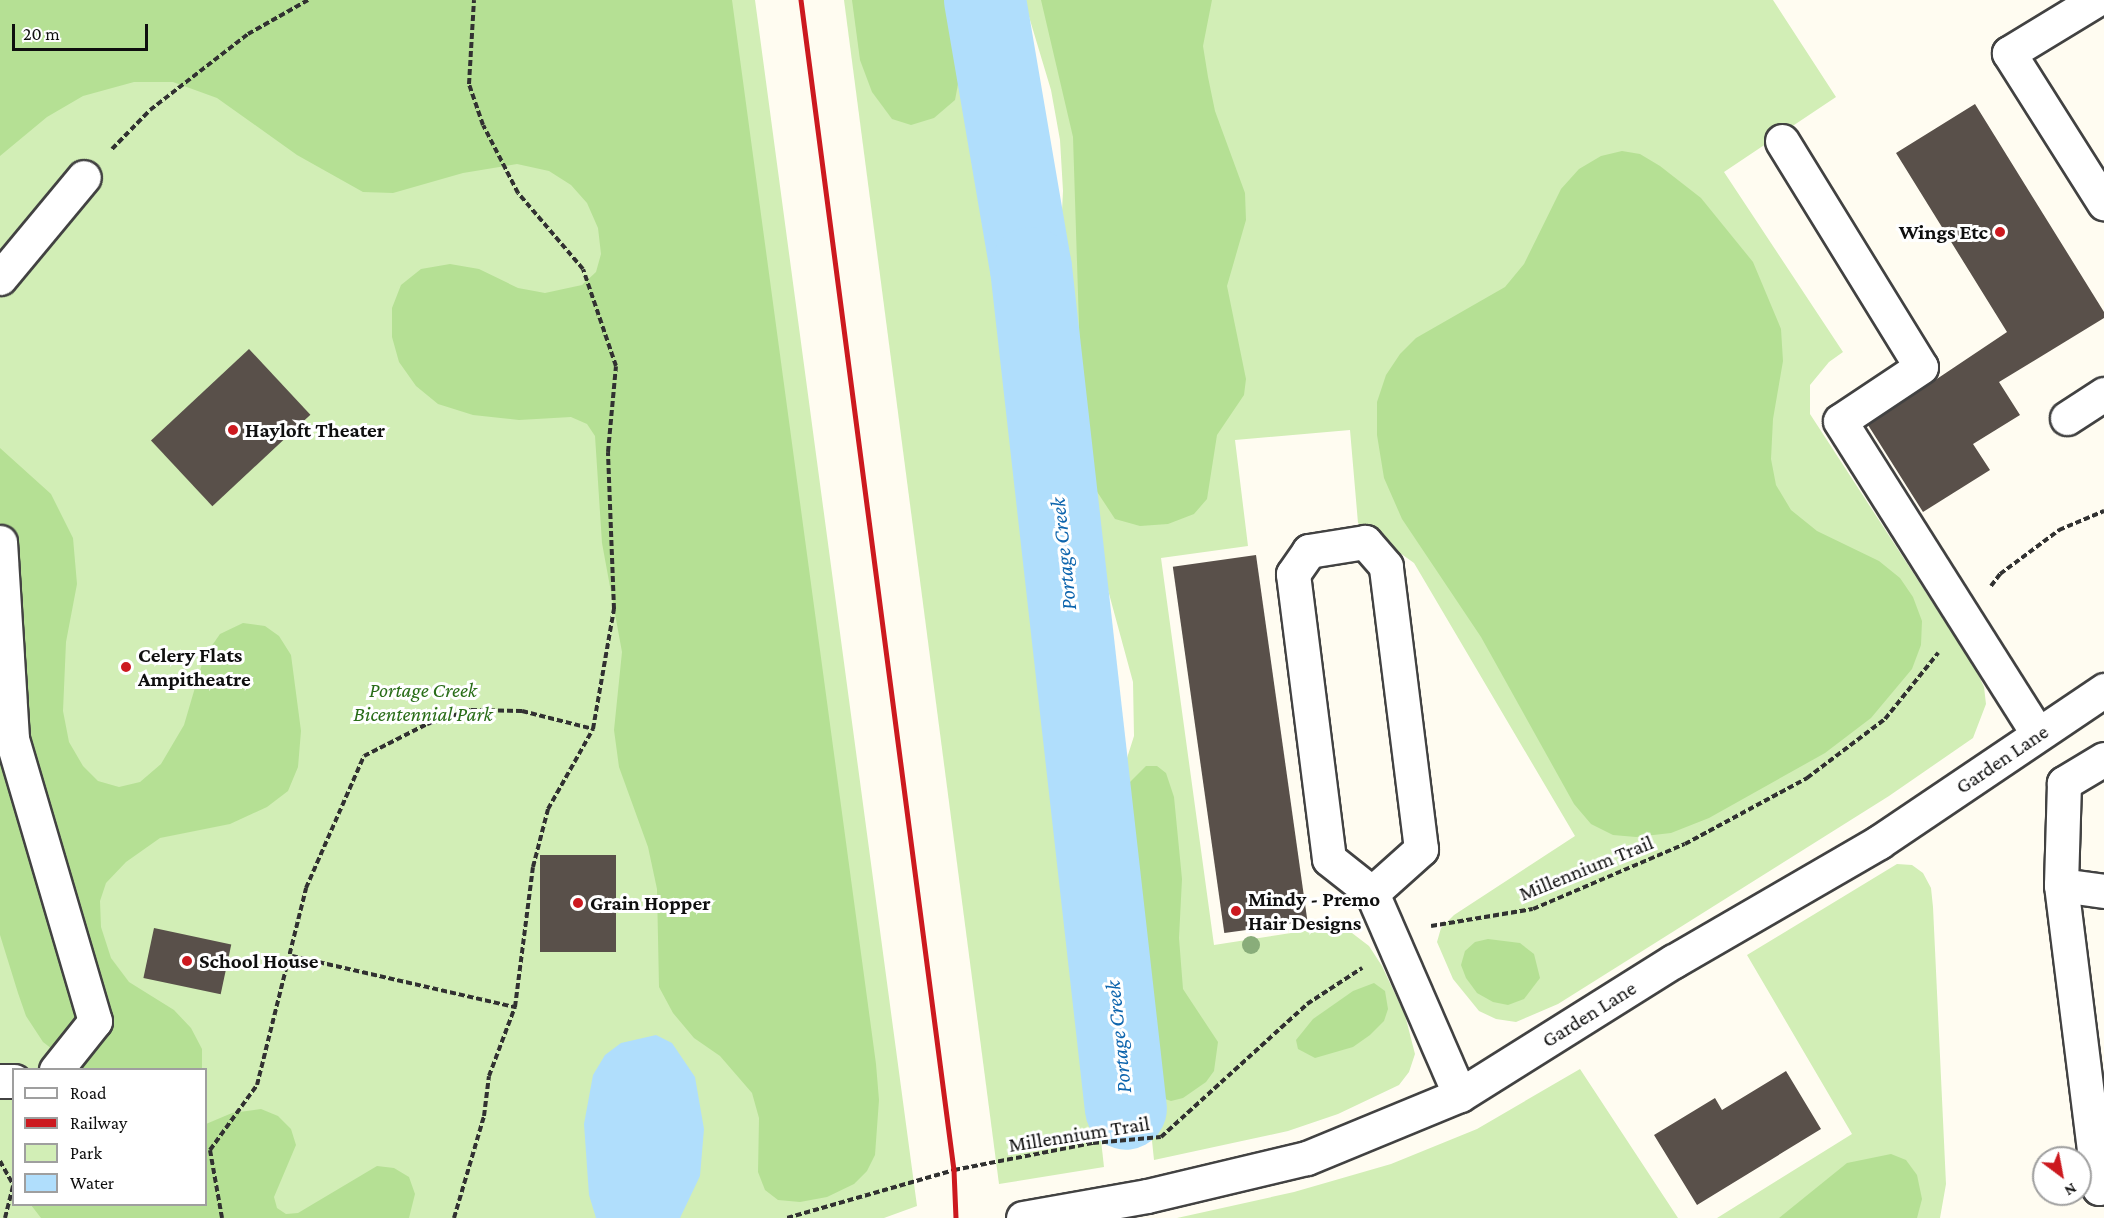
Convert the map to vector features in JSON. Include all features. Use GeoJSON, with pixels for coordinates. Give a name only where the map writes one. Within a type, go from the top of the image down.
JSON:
{"type":"FeatureCollection","features":[{"type":"Feature","properties":{"kind":"street"},"geometry":{"type":"LineString","coordinates":[[2096,0],[2009,53],[2104,203]]}},
{"type":"Feature","properties":{"kind":"street"},"geometry":{"type":"LineString","coordinates":[[1782,141],[1921,367],[1840,422],[1966,617],[2038,734]]}},
{"type":"Feature","properties":{"kind":"street"},"geometry":{"type":"LineString","coordinates":[[0,278],[84,177]]}},
{"type":"Feature","properties":{"kind":"street"},"geometry":{"type":"LineString","coordinates":[[2067,418],[2104,394]]}},
{"type":"Feature","properties":{"kind":"street"},"geometry":{"type":"LineString","coordinates":[[0,542],[12,739],[95,1021],[58,1068]]}},
{"type":"Feature","properties":{"kind":"street"},"geometry":{"type":"LineString","coordinates":[[1372,893],[1421,849],[1386,566],[1365,542],[1309,551],[1293,574],[1329,859],[1372,893],[1460,1095]]}},
{"type":"Feature","properties":{"kind":"street","name":"Garden Lane"},"geometry":{"type":"LineString","coordinates":[[1023,1218],[1147,1196],[1306,1158],[1460,1095],[1674,961],[1879,842],[2104,690]]}},
{"type":"Feature","properties":{"kind":"street"},"geometry":{"type":"LineString","coordinates":[[2104,759],[2064,783],[2061,885],[2099,1188],[2104,1187]]}},
{"type":"Feature","properties":{"kind":"street"},"geometry":{"type":"LineString","coordinates":[[2061,885],[2104,891]]}},
{"type":"Feature","properties":{"kind":"path"},"geometry":{"type":"LineString","coordinates":[[84,177],[150,110],[248,34],[308,0]]}},
{"type":"Feature","properties":{"kind":"path"},"geometry":{"type":"LineString","coordinates":[[454,1218],[478,1136],[489,1076],[516,1007],[533,867],[548,809],[593,729],[614,609],[609,452],[616,366],[583,268],[518,193],[483,125],[469,84],[474,0]]}},
{"type":"Feature","properties":{"kind":"path","name":"Millennium Trail"},"geometry":{"type":"LineString","coordinates":[[787,1218],[954,1170],[1093,1143],[1161,1137],[1307,1004],[1415,929],[1533,909],[1685,844],[1807,778],[1885,719],[2000,574],[2059,530],[2104,512]]}},
{"type":"Feature","properties":{"kind":"path"},"geometry":{"type":"LineString","coordinates":[[222,1218],[208,1150],[257,1085],[292,956],[306,888],[364,756],[427,723],[471,710],[522,711],[593,729]]}},
{"type":"Feature","properties":{"kind":"path"},"geometry":{"type":"LineString","coordinates":[[292,956],[516,1007]]}},
{"type":"Feature","properties":{"kind":"path"},"geometry":{"type":"LineString","coordinates":[[0,1161],[12,1184]]}},
{"type":"Feature","properties":{"kind":"path"},"geometry":{"type":"LineString","coordinates":[[5,1218],[12,1190]]}},
{"type":"Feature","properties":{"kind":"green space","name":"Portage Creek Bicentennial Park"},"geometry":{"type":"Polygon","coordinates":[[[0,0],[755,0],[917,1206],[884,1218],[0,1218],[0,0]]]}},
{"type":"Feature","properties":{"kind":"green space"},"geometry":{"type":"Polygon","coordinates":[[[0,0],[732,0],[876,1064],[879,1100],[875,1155],[867,1171],[854,1184],[827,1197],[800,1202],[778,1200],[765,1190],[758,1172],[759,1118],[752,1093],[720,1056],[694,1038],[673,1013],[659,987],[657,889],[648,847],[619,767],[614,730],[622,652],[602,543],[595,436],[587,424],[571,417],[519,420],[473,415],[438,404],[416,386],[399,362],[392,337],[392,308],[401,285],[421,269],[450,264],[479,269],[518,288],[545,293],[582,285],[596,272],[601,254],[598,228],[587,203],[571,185],[549,171],[517,164],[463,173],[393,193],[363,192],[297,155],[217,98],[173,82],[134,82],[83,96],[47,117],[0,156],[0,0]]]}},
{"type":"Feature","properties":{"kind":"green space"},"geometry":{"type":"Polygon","coordinates":[[[844,0],[964,0],[990,138],[1104,1167],[999,1184],[844,0]]]}},
{"type":"Feature","properties":{"kind":"green space"},"geometry":{"type":"Polygon","coordinates":[[[852,0],[951,0],[960,73],[955,100],[934,118],[911,125],[892,119],[872,92],[860,60],[852,0]]]}},
{"type":"Feature","properties":{"kind":"green space"},"geometry":{"type":"Polygon","coordinates":[[[1024,0],[1773,0],[1836,97],[1724,172],[1843,352],[1829,362],[1810,385],[1810,414],[1975,668],[1984,687],[1986,704],[1973,738],[1889,796],[1558,1004],[1516,1022],[1496,1019],[1479,1011],[1453,979],[1437,942],[1441,928],[1454,915],[1575,836],[1414,563],[1358,523],[1350,430],[1235,440],[1248,546],[1161,558],[1214,945],[1317,929],[1352,933],[1369,946],[1382,966],[1405,1015],[1415,1054],[1409,1072],[1399,1085],[1338,1114],[1288,1131],[1154,1160],[1120,834],[1121,777],[1134,736],[1133,682],[1108,590],[1081,522],[1073,478],[1059,271],[1063,191],[1060,140],[1051,90],[1024,0]]]}},
{"type":"Feature","properties":{"kind":"green space"},"geometry":{"type":"Polygon","coordinates":[[[1041,0],[1212,0],[1203,46],[1208,77],[1215,111],[1245,193],[1246,220],[1227,286],[1246,379],[1244,395],[1217,435],[1207,499],[1194,514],[1168,524],[1140,526],[1115,519],[1090,481],[1081,388],[1073,137],[1041,0]]]}},
{"type":"Feature","properties":{"kind":"green space"},"geometry":{"type":"Polygon","coordinates":[[[1622,151],[1640,154],[1660,166],[1701,198],[1753,262],[1781,329],[1783,361],[1773,419],[1771,459],[1776,485],[1791,510],[1817,531],[1879,561],[1900,578],[1913,597],[1922,621],[1921,645],[1912,669],[1871,718],[1825,753],[1709,818],[1671,833],[1636,837],[1613,835],[1591,824],[1574,804],[1481,637],[1402,519],[1384,478],[1377,435],[1377,402],[1386,375],[1400,354],[1416,338],[1505,287],[1524,264],[1561,189],[1579,169],[1601,156],[1622,151]]]}},
{"type":"Feature","properties":{"kind":"green space"},"geometry":{"type":"Polygon","coordinates":[[[0,448],[51,494],[73,538],[77,584],[66,642],[63,711],[69,742],[83,766],[98,781],[119,787],[140,782],[161,764],[184,725],[204,657],[220,634],[243,623],[265,626],[279,636],[291,655],[301,731],[298,767],[288,791],[267,807],[230,824],[160,838],[126,862],[106,883],[100,901],[101,927],[111,958],[129,982],[174,1010],[191,1028],[202,1049],[202,1068],[77,1068],[43,1042],[26,1016],[0,935],[0,448]]]}},
{"type":"Feature","properties":{"kind":"green space"},"geometry":{"type":"Polygon","coordinates":[[[1146,766],[1157,766],[1166,773],[1174,797],[1182,879],[1179,938],[1183,989],[1218,1042],[1214,1071],[1206,1082],[1183,1098],[1171,1101],[1162,1098],[1153,1076],[1125,811],[1129,783],[1146,766]]]}},
{"type":"Feature","properties":{"kind":"green space"},"geometry":{"type":"Polygon","coordinates":[[[1897,864],[1912,865],[1923,873],[1931,888],[1946,1184],[1940,1218],[1717,1218],[1852,1134],[1747,955],[1897,864]]]}},
{"type":"Feature","properties":{"kind":"green space"},"geometry":{"type":"Polygon","coordinates":[[[1488,939],[1520,943],[1534,954],[1540,978],[1524,999],[1508,1005],[1493,1002],[1477,993],[1466,978],[1461,965],[1465,951],[1475,942],[1488,939]]]}},
{"type":"Feature","properties":{"kind":"green space"},"geometry":{"type":"Polygon","coordinates":[[[1374,983],[1385,991],[1388,1009],[1384,1021],[1370,1035],[1353,1047],[1315,1058],[1298,1049],[1296,1040],[1313,1019],[1353,991],[1374,983]]]}},
{"type":"Feature","properties":{"kind":"green space"},"geometry":{"type":"Polygon","coordinates":[[[1580,1069],[1678,1218],[1177,1218],[1294,1192],[1391,1164],[1477,1129],[1580,1069]]]}},
{"type":"Feature","properties":{"kind":"green space"},"geometry":{"type":"Polygon","coordinates":[[[261,1109],[278,1116],[291,1129],[296,1145],[274,1197],[277,1208],[286,1214],[298,1213],[377,1166],[394,1168],[409,1177],[415,1194],[409,1218],[41,1218],[32,1206],[207,1206],[207,1124],[232,1113],[261,1109]]]}},
{"type":"Feature","properties":{"kind":"green space"},"geometry":{"type":"Polygon","coordinates":[[[1891,1154],[1906,1160],[1917,1175],[1922,1199],[1917,1218],[1779,1218],[1847,1163],[1891,1154]]]}},
{"type":"Feature","properties":{"kind":"water"},"geometry":{"type":"Polygon","coordinates":[[[656,1035],[672,1043],[695,1077],[704,1129],[700,1176],[680,1218],[596,1218],[589,1195],[584,1124],[593,1075],[605,1055],[621,1043],[656,1035]]]}},
{"type":"Feature","properties":{"kind":"building","name":"Wings Etc"},"geometry":{"type":"Polygon","coordinates":[[[1975,104],[2104,312],[2104,318],[1999,382],[2020,415],[1973,444],[1990,470],[1923,512],[1868,425],[2007,332],[1896,153],[1975,104]]]}},
{"type":"Feature","properties":{"kind":"building","name":"Hayloft Theater"},"geometry":{"type":"Polygon","coordinates":[[[249,349],[310,415],[212,506],[151,440],[249,349]]]}},
{"type":"Feature","properties":{"kind":"building"},"geometry":{"type":"Polygon","coordinates":[[[1256,555],[1307,921],[1224,933],[1173,567],[1256,555]]]}},
{"type":"Feature","properties":{"kind":"building","name":"Grain Hopper"},"geometry":{"type":"Polygon","coordinates":[[[540,855],[616,855],[616,952],[540,952],[540,855]]]}},
{"type":"Feature","properties":{"kind":"building","name":"School House"},"geometry":{"type":"Polygon","coordinates":[[[154,928],[231,944],[221,994],[143,978],[154,928]]]}},
{"type":"Feature","properties":{"kind":"building"},"geometry":{"type":"Polygon","coordinates":[[[1786,1071],[1821,1129],[1697,1205],[1654,1135],[1715,1098],[1722,1110],[1786,1071]]]}},
{"type":"Feature","properties":{"kind":"waterway","name":"Portage Creek"},"geometry":{"type":"LineString","coordinates":[[985,0],[1031,268],[1126,1109]]}},
{"type":"Feature","properties":{"kind":"railway"},"geometry":{"type":"LineString","coordinates":[[801,0],[954,1170],[956,1218]]}},
{"type":"Feature","properties":{"kind":"place","name":"Wings Etc"},"geometry":{"type":"Point","coordinates":[2000,232]}},
{"type":"Feature","properties":{"kind":"place","name":"Hayloft Theater"},"geometry":{"type":"Point","coordinates":[233,430]}},
{"type":"Feature","properties":{"kind":"place","name":"Celery Flats Ampitheatre"},"geometry":{"type":"Point","coordinates":[126,667]}},
{"type":"Feature","properties":{"kind":"place","name":"Grain Hopper"},"geometry":{"type":"Point","coordinates":[578,903]}},
{"type":"Feature","properties":{"kind":"place","name":"Mindy - Premo Hair Designs"},"geometry":{"type":"Point","coordinates":[1236,911]}},
{"type":"Feature","properties":{"kind":"place","name":"School House"},"geometry":{"type":"Point","coordinates":[187,961]}}]}
